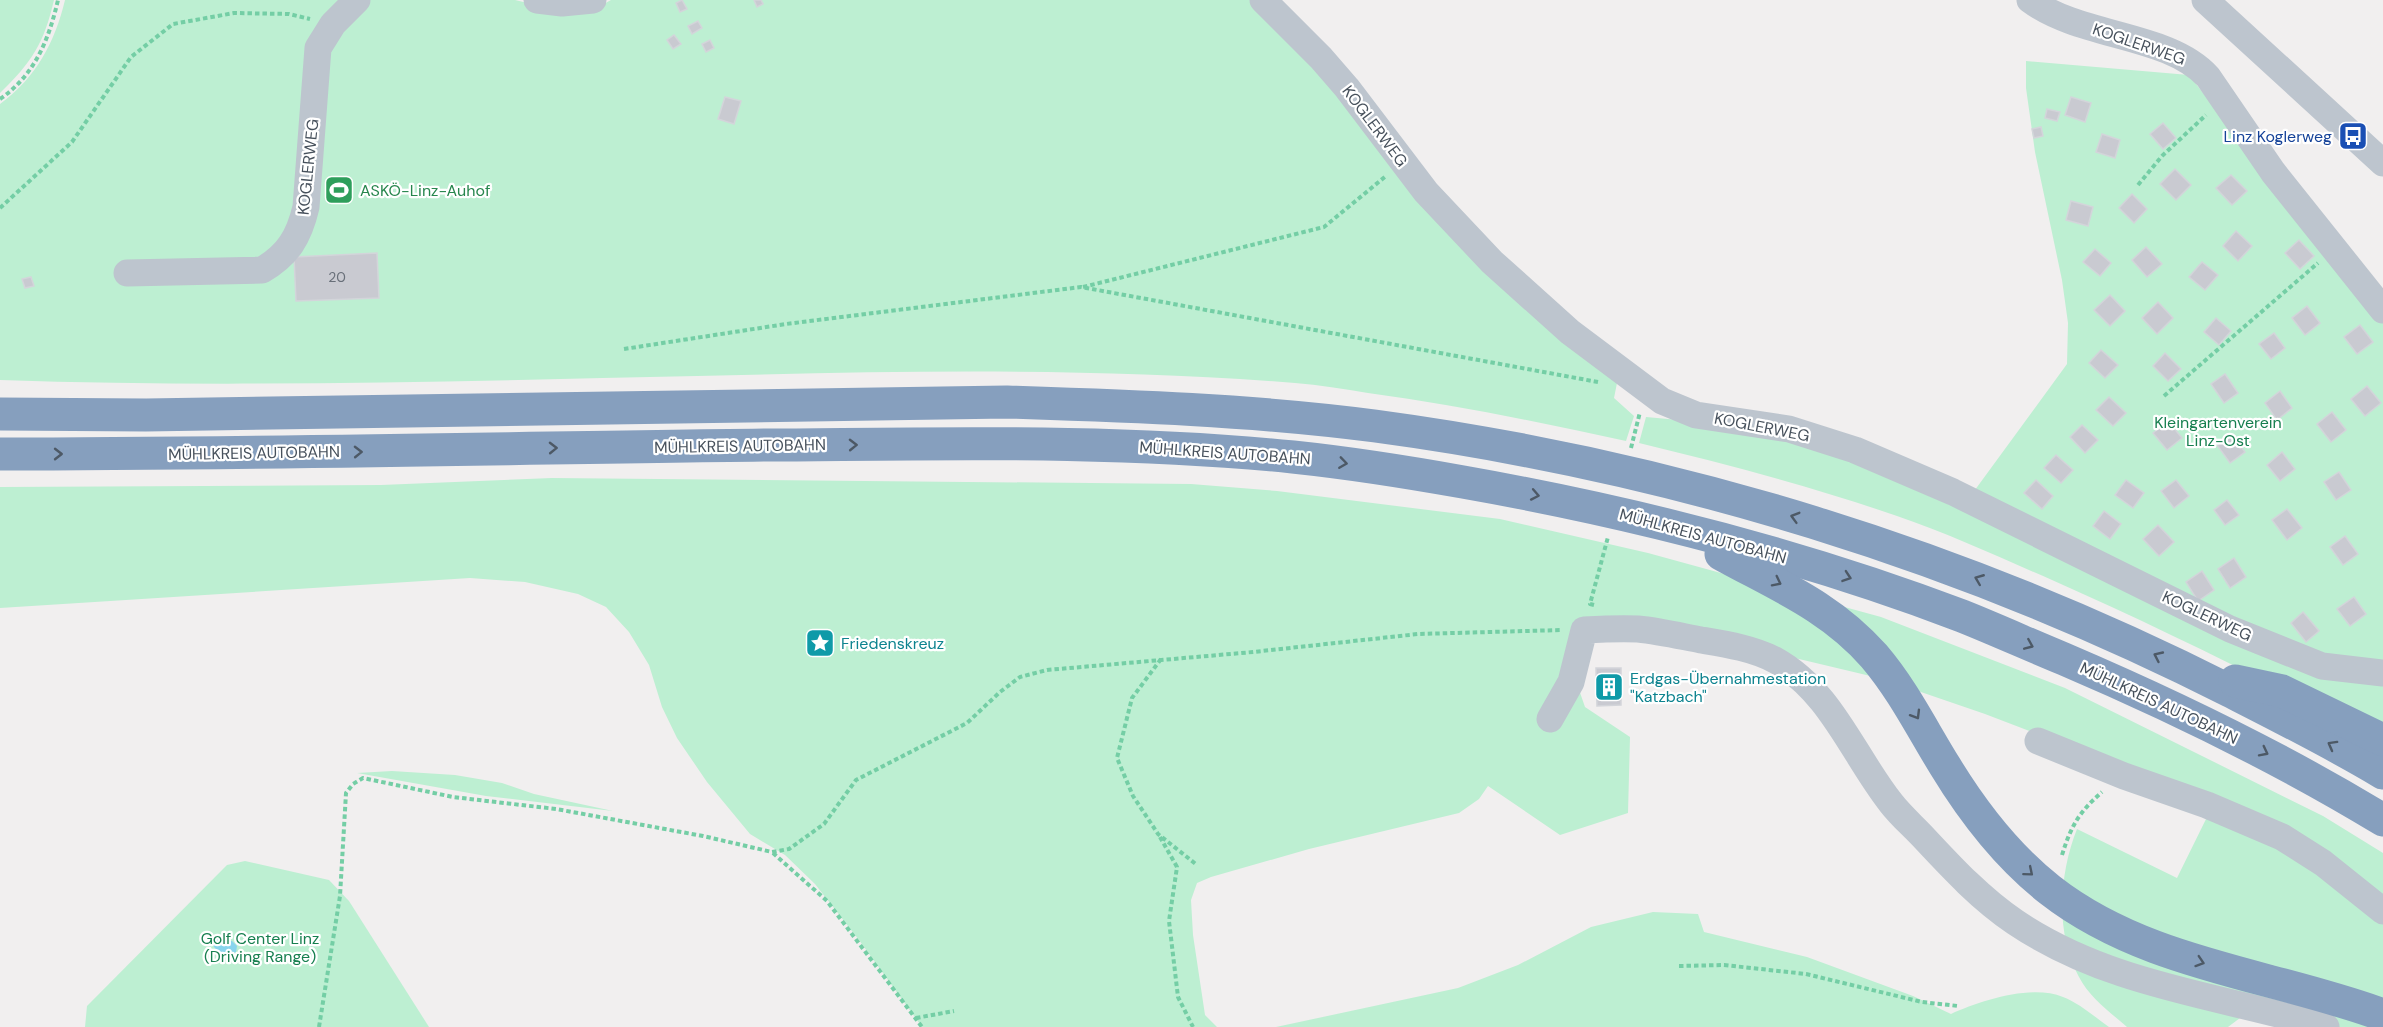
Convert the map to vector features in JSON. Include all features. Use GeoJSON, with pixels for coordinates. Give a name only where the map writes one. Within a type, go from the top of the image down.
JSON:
{"type":"FeatureCollection","features":[{"type":"Feature","properties":{"kind":"highway"},"geometry":{"type":"LineString","coordinates":[[0,414],[146,415],[1007,402],[1141,406],[1246,413],[1372,426],[1483,442],[1722,495],[1847,532],[1965,573],[2090,625],[2190,671],[2289,721],[2383,773]]}},
{"type":"Feature","properties":{"kind":"highway","name":"MÜHLKREIS AUTOBAHN"},"geometry":{"type":"LineString","coordinates":[[0,454],[297,453],[1008,443],[1140,446],[1287,456],[1391,470],[1585,505],[1670,525],[1833,572],[1964,617],[2190,715],[2275,758],[2383,820]]}},
{"type":"Feature","properties":{"kind":"highway"},"geometry":{"type":"LineString","coordinates":[[1670,525],[1790,589],[1854,635],[1894,681],[1967,800],[2018,863],[2086,916],[2116,931],[2205,964],[2383,1015]]}},
{"type":"Feature","properties":{"kind":"highway"},"geometry":{"type":"LineString","coordinates":[[2190,671],[2282,691],[2383,740]]}},
{"type":"Feature","properties":{"kind":"street","name":"KOGLERWEG"},"geometry":{"type":"LineString","coordinates":[[127,273],[262,270],[279,260],[287,251],[302,223],[306,207],[318,48],[333,24],[357,0]]}},
{"type":"Feature","properties":{"kind":"street"},"geometry":{"type":"LineString","coordinates":[[537,0],[562,3],[593,0]]}},
{"type":"Feature","properties":{"kind":"street","name":"KOGLERWEG"},"geometry":{"type":"LineString","coordinates":[[1263,0],[1303,38],[1334,73],[1456,226],[1529,297],[1610,363],[1667,404],[1696,415],[1789,429],[1855,450],[1953,492],[2230,629],[2322,666],[2383,672]]}},
{"type":"Feature","properties":{"kind":"street","name":"KOGLERWEG"},"geometry":{"type":"LineString","coordinates":[[2030,0],[2064,19],[2171,53],[2191,62],[2208,77],[2273,172],[2383,310]]}},
{"type":"Feature","properties":{"kind":"street"},"geometry":{"type":"LineString","coordinates":[[2205,0],[2383,163]]}},
{"type":"Feature","properties":{"kind":"street"},"geometry":{"type":"LineString","coordinates":[[1550,718],[1571,682],[1584,630],[1640,629],[1727,644],[1774,660],[1813,691],[1832,713],[1890,802],[1984,899],[2015,922],[2052,944],[2135,979],[2287,1015],[2326,1027]]}},
{"type":"Feature","properties":{"kind":"street"},"geometry":{"type":"LineString","coordinates":[[2038,741],[2124,776],[2207,805],[2282,837],[2323,863],[2383,911]]}},
{"type":"Feature","properties":{"kind":"path"},"geometry":{"type":"LineString","coordinates":[[0,99],[21,80],[41,53],[58,0]]}},
{"type":"Feature","properties":{"kind":"path"},"geometry":{"type":"LineString","coordinates":[[0,208],[72,142],[131,57],[173,24],[234,13],[289,14],[333,24]]}},
{"type":"Feature","properties":{"kind":"path"},"geometry":{"type":"LineString","coordinates":[[2138,185],[2162,156],[2222,99]]}},
{"type":"Feature","properties":{"kind":"path"},"geometry":{"type":"LineString","coordinates":[[624,349],[786,324],[1081,287],[1324,227],[1403,162]]}},
{"type":"Feature","properties":{"kind":"path"},"geometry":{"type":"LineString","coordinates":[[2164,396],[2334,249]]}},
{"type":"Feature","properties":{"kind":"path"},"geometry":{"type":"LineString","coordinates":[[1081,287],[1600,382]]}},
{"type":"Feature","properties":{"kind":"path"},"geometry":{"type":"LineString","coordinates":[[319,1027],[340,896],[346,793],[352,784],[363,778],[453,796],[556,809],[703,836],[772,852],[789,849],[824,824],[856,780],[967,723],[1020,677],[1047,670],[1253,652],[1418,634],[1584,630]]}},
{"type":"Feature","properties":{"kind":"path"},"geometry":{"type":"LineString","coordinates":[[1161,659],[1132,698],[1117,758],[1133,796],[1177,867],[1169,921],[1178,997],[1193,1027]]}},
{"type":"Feature","properties":{"kind":"path"},"geometry":{"type":"LineString","coordinates":[[2062,855],[2070,828],[2084,808],[2104,789],[2124,776]]}},
{"type":"Feature","properties":{"kind":"path"},"geometry":{"type":"LineString","coordinates":[[1158,834],[1197,865]]}},
{"type":"Feature","properties":{"kind":"path"},"geometry":{"type":"LineString","coordinates":[[772,852],[827,900],[922,1027]]}},
{"type":"Feature","properties":{"kind":"path"},"geometry":{"type":"LineString","coordinates":[[1679,966],[1724,965],[1806,974],[1922,1002],[1958,1006]]}},
{"type":"Feature","properties":{"kind":"path"},"geometry":{"type":"LineString","coordinates":[[916,1018],[954,1011]]}},
{"type":"Feature","properties":{"kind":"green space"},"geometry":{"type":"Polygon","coordinates":[[[0,0],[54,0],[46,28],[35,51],[21,71],[0,93],[0,0]]]}},
{"type":"Feature","properties":{"kind":"green space"},"geometry":{"type":"Polygon","coordinates":[[[65,0],[349,0],[322,54],[365,0],[515,0],[536,5],[602,5],[611,0],[1254,0],[1618,378],[1614,398],[1634,416],[1626,441],[1465,408],[1313,385],[1146,374],[1071,372],[846,373],[261,384],[0,380],[0,104],[13,94],[34,71],[50,45],[65,0]]]}},
{"type":"Feature","properties":{"kind":"green space","name":"Kleingartenverein Linz-Ost"},"geometry":{"type":"Polygon","coordinates":[[[2026,61],[2189,75],[2383,323],[2383,665],[2295,647],[1972,494],[2067,364],[2068,323],[2062,280],[2035,152],[2026,88],[2026,61]]]}},
{"type":"Feature","properties":{"kind":"green space"},"geometry":{"type":"Polygon","coordinates":[[[1646,417],[1723,424],[1788,435],[2383,680],[2383,742],[2136,618],[1936,530],[1801,486],[1639,443],[1646,417]]]}},
{"type":"Feature","properties":{"kind":"green space"},"geometry":{"type":"Polygon","coordinates":[[[552,478],[1191,484],[1277,491],[1500,519],[1648,553],[1881,617],[2065,688],[2323,816],[2383,853],[2383,900],[2145,775],[1985,714],[1883,679],[1724,641],[1577,623],[1577,684],[1585,707],[1630,737],[1628,813],[1560,835],[1488,786],[1479,799],[1459,813],[1309,849],[1197,883],[1191,900],[1193,935],[1205,1015],[1217,1027],[922,1027],[815,884],[785,855],[750,834],[707,782],[677,738],[662,707],[649,665],[629,632],[606,607],[578,594],[525,582],[470,578],[0,608],[0,487],[381,485],[552,478]]]}},
{"type":"Feature","properties":{"kind":"green space"},"geometry":{"type":"Polygon","coordinates":[[[392,771],[455,775],[502,783],[534,794],[613,811],[486,796],[357,773],[392,771]]]}},
{"type":"Feature","properties":{"kind":"green space"},"geometry":{"type":"Polygon","coordinates":[[[2209,813],[2255,832],[2383,919],[2383,1027],[2336,1027],[2252,1009],[2228,1027],[2127,1027],[2088,991],[2071,960],[2063,923],[2063,884],[2077,829],[2177,878],[2209,813]]]}},
{"type":"Feature","properties":{"kind":"green space","name":"Golf Center Linz (Driving Range)"},"geometry":{"type":"Polygon","coordinates":[[[245,861],[329,880],[349,901],[429,1027],[85,1027],[87,1006],[227,865],[245,861]]]}},
{"type":"Feature","properties":{"kind":"green space"},"geometry":{"type":"Polygon","coordinates":[[[1653,912],[1698,914],[1704,932],[1807,957],[1913,996],[1951,1014],[1991,999],[2021,993],[2050,993],[2075,1003],[2109,1027],[1276,1027],[1458,988],[1518,965],[1591,927],[1653,912]]]}},
{"type":"Feature","properties":{"kind":"water"},"geometry":{"type":"Polygon","coordinates":[[[216,937],[232,941],[237,946],[236,952],[225,954],[219,952],[212,943],[216,937]]]}},
{"type":"Feature","properties":{"kind":"building"},"geometry":{"type":"Polygon","coordinates":[[[682,0],[687,9],[680,12],[676,3],[682,0]]]}},
{"type":"Feature","properties":{"kind":"building"},"geometry":{"type":"Polygon","coordinates":[[[754,0],[761,0],[763,4],[757,7],[754,0]]]}},
{"type":"Feature","properties":{"kind":"building"},"geometry":{"type":"Polygon","coordinates":[[[698,21],[702,28],[692,34],[688,26],[698,21]]]}},
{"type":"Feature","properties":{"kind":"building"},"geometry":{"type":"Polygon","coordinates":[[[674,35],[681,44],[673,49],[667,40],[674,35]]]}},
{"type":"Feature","properties":{"kind":"building"},"geometry":{"type":"Polygon","coordinates":[[[710,40],[714,48],[706,52],[702,44],[710,40]]]}},
{"type":"Feature","properties":{"kind":"building"},"geometry":{"type":"Polygon","coordinates":[[[725,97],[741,101],[734,124],[718,119],[725,97]]]}},
{"type":"Feature","properties":{"kind":"building"},"geometry":{"type":"Polygon","coordinates":[[[2071,97],[2091,103],[2085,122],[2065,115],[2071,97]]]}},
{"type":"Feature","properties":{"kind":"building"},"geometry":{"type":"Polygon","coordinates":[[[2047,109],[2060,112],[2057,121],[2045,118],[2047,109]]]}},
{"type":"Feature","properties":{"kind":"building"},"geometry":{"type":"Polygon","coordinates":[[[2163,123],[2176,138],[2163,149],[2150,134],[2163,123]]]}},
{"type":"Feature","properties":{"kind":"building"},"geometry":{"type":"Polygon","coordinates":[[[2041,127],[2043,136],[2034,138],[2032,129],[2041,127]]]}},
{"type":"Feature","properties":{"kind":"building"},"geometry":{"type":"Polygon","coordinates":[[[2102,134],[2120,140],[2115,158],[2096,152],[2102,134]]]}},
{"type":"Feature","properties":{"kind":"building"},"geometry":{"type":"Polygon","coordinates":[[[2175,169],[2191,185],[2176,200],[2160,184],[2175,169]]]}},
{"type":"Feature","properties":{"kind":"building"},"geometry":{"type":"Polygon","coordinates":[[[2231,175],[2247,191],[2232,205],[2216,188],[2231,175]]]}},
{"type":"Feature","properties":{"kind":"building"},"geometry":{"type":"Polygon","coordinates":[[[2132,194],[2147,209],[2134,223],[2119,208],[2132,194]]]}},
{"type":"Feature","properties":{"kind":"building"},"geometry":{"type":"Polygon","coordinates":[[[2071,201],[2093,207],[2088,226],[2066,220],[2071,201]]]}},
{"type":"Feature","properties":{"kind":"building"},"geometry":{"type":"Polygon","coordinates":[[[2236,231],[2252,246],[2238,261],[2223,246],[2236,231]]]}},
{"type":"Feature","properties":{"kind":"building"},"geometry":{"type":"Polygon","coordinates":[[[2299,240],[2314,256],[2300,269],[2285,253],[2299,240]]]}},
{"type":"Feature","properties":{"kind":"building"},"geometry":{"type":"Polygon","coordinates":[[[2146,247],[2162,264],[2147,277],[2132,260],[2146,247]]]}},
{"type":"Feature","properties":{"kind":"building"},"geometry":{"type":"Polygon","coordinates":[[[2095,249],[2111,263],[2100,276],[2083,262],[2095,249]]]}},
{"type":"Feature","properties":{"kind":"building"},"geometry":{"type":"Polygon","coordinates":[[[377,253],[379,298],[296,301],[294,257],[377,253]]]}},
{"type":"Feature","properties":{"kind":"building"},"geometry":{"type":"Polygon","coordinates":[[[2202,262],[2218,275],[2205,290],[2189,277],[2202,262]]]}},
{"type":"Feature","properties":{"kind":"building"},"geometry":{"type":"Polygon","coordinates":[[[31,277],[34,286],[25,288],[22,279],[31,277]]]}},
{"type":"Feature","properties":{"kind":"building"},"geometry":{"type":"Polygon","coordinates":[[[2110,295],[2125,311],[2110,326],[2094,310],[2110,295]]]}},
{"type":"Feature","properties":{"kind":"building"},"geometry":{"type":"Polygon","coordinates":[[[2158,302],[2173,318],[2157,334],[2142,318],[2158,302]]]}},
{"type":"Feature","properties":{"kind":"building"},"geometry":{"type":"Polygon","coordinates":[[[2307,306],[2320,323],[2305,335],[2292,318],[2307,306]]]}},
{"type":"Feature","properties":{"kind":"building"},"geometry":{"type":"Polygon","coordinates":[[[2216,318],[2231,331],[2219,345],[2204,332],[2216,318]]]}},
{"type":"Feature","properties":{"kind":"building"},"geometry":{"type":"Polygon","coordinates":[[[2360,325],[2373,342],[2357,354],[2344,337],[2360,325]]]}},
{"type":"Feature","properties":{"kind":"building"},"geometry":{"type":"Polygon","coordinates":[[[2274,333],[2285,348],[2271,359],[2259,344],[2274,333]]]}},
{"type":"Feature","properties":{"kind":"building"},"geometry":{"type":"Polygon","coordinates":[[[2101,350],[2118,365],[2105,378],[2089,363],[2101,350]]]}},
{"type":"Feature","properties":{"kind":"building"},"geometry":{"type":"Polygon","coordinates":[[[2165,353],[2181,369],[2168,381],[2153,366],[2165,353]]]}},
{"type":"Feature","properties":{"kind":"building"},"geometry":{"type":"Polygon","coordinates":[[[2225,374],[2238,393],[2224,403],[2211,384],[2225,374]]]}},
{"type":"Feature","properties":{"kind":"building"},"geometry":{"type":"Polygon","coordinates":[[[2367,386],[2381,403],[2365,416],[2351,399],[2367,386]]]}},
{"type":"Feature","properties":{"kind":"building"},"geometry":{"type":"Polygon","coordinates":[[[2280,391],[2292,408],[2277,420],[2265,403],[2280,391]]]}},
{"type":"Feature","properties":{"kind":"building"},"geometry":{"type":"Polygon","coordinates":[[[2109,397],[2126,413],[2113,426],[2096,410],[2109,397]]]}},
{"type":"Feature","properties":{"kind":"building"},"geometry":{"type":"Polygon","coordinates":[[[2332,412],[2346,430],[2331,442],[2317,424],[2332,412]]]}},
{"type":"Feature","properties":{"kind":"building"},"geometry":{"type":"Polygon","coordinates":[[[2168,421],[2182,438],[2167,450],[2153,433],[2168,421]]]}},
{"type":"Feature","properties":{"kind":"building"},"geometry":{"type":"Polygon","coordinates":[[[2082,425],[2098,440],[2085,453],[2070,437],[2082,425]]]}},
{"type":"Feature","properties":{"kind":"building"},"geometry":{"type":"Polygon","coordinates":[[[2231,434],[2245,452],[2230,463],[2217,445],[2231,434]]]}},
{"type":"Feature","properties":{"kind":"building"},"geometry":{"type":"Polygon","coordinates":[[[2282,452],[2295,469],[2280,481],[2267,465],[2282,452]]]}},
{"type":"Feature","properties":{"kind":"building"},"geometry":{"type":"Polygon","coordinates":[[[2056,455],[2073,470],[2061,483],[2044,468],[2056,455]]]}},
{"type":"Feature","properties":{"kind":"building"},"geometry":{"type":"Polygon","coordinates":[[[2339,472],[2351,490],[2336,500],[2324,482],[2339,472]]]}},
{"type":"Feature","properties":{"kind":"building"},"geometry":{"type":"Polygon","coordinates":[[[2036,480],[2053,496],[2042,509],[2024,493],[2036,480]]]}},
{"type":"Feature","properties":{"kind":"building"},"geometry":{"type":"Polygon","coordinates":[[[2126,480],[2144,493],[2133,508],[2115,495],[2126,480]]]}},
{"type":"Feature","properties":{"kind":"building"},"geometry":{"type":"Polygon","coordinates":[[[2176,480],[2189,496],[2174,508],[2161,491],[2176,480]]]}},
{"type":"Feature","properties":{"kind":"building"},"geometry":{"type":"Polygon","coordinates":[[[2227,500],[2239,515],[2225,525],[2214,510],[2227,500]]]}},
{"type":"Feature","properties":{"kind":"building"},"geometry":{"type":"Polygon","coordinates":[[[2287,509],[2302,528],[2287,540],[2272,520],[2287,509]]]}},
{"type":"Feature","properties":{"kind":"building"},"geometry":{"type":"Polygon","coordinates":[[[2104,511],[2121,524],[2110,539],[2093,526],[2104,511]]]}},
{"type":"Feature","properties":{"kind":"building"},"geometry":{"type":"Polygon","coordinates":[[[2158,525],[2174,542],[2159,556],[2143,539],[2158,525]]]}},
{"type":"Feature","properties":{"kind":"building"},"geometry":{"type":"Polygon","coordinates":[[[2345,536],[2358,554],[2343,565],[2330,547],[2345,536]]]}},
{"type":"Feature","properties":{"kind":"building"},"geometry":{"type":"Polygon","coordinates":[[[2234,558],[2246,577],[2230,588],[2218,569],[2234,558]]]}},
{"type":"Feature","properties":{"kind":"building"},"geometry":{"type":"Polygon","coordinates":[[[2202,571],[2214,590],[2198,601],[2186,582],[2202,571]]]}},
{"type":"Feature","properties":{"kind":"building"},"geometry":{"type":"Polygon","coordinates":[[[2354,597],[2366,614],[2350,626],[2337,609],[2354,597]]]}},
{"type":"Feature","properties":{"kind":"building"},"geometry":{"type":"Polygon","coordinates":[[[2303,612],[2319,631],[2306,642],[2291,623],[2303,612]]]}},
{"type":"Feature","properties":{"kind":"building","name":"Erdgas-Übernahmestation \"Katzbach\""},"geometry":{"type":"Polygon","coordinates":[[[1596,668],[1621,668],[1621,705],[1597,706],[1596,668]]]}},
{"type":"Feature","properties":{"kind":"place","name":"Linz Koglerweg"},"geometry":{"type":"Point","coordinates":[2353,136]}},
{"type":"Feature","properties":{"kind":"place","name":"ASKÖ-Linz-Auhof"},"geometry":{"type":"Point","coordinates":[339,190]}},
{"type":"Feature","properties":{"kind":"place","name":"Friedenskreuz"},"geometry":{"type":"Point","coordinates":[820,643]}},
{"type":"Feature","properties":{"kind":"place","name":"Erdgas-Übernahmestation \"Katzbach\""},"geometry":{"type":"Point","coordinates":[1609,687]}}]}
